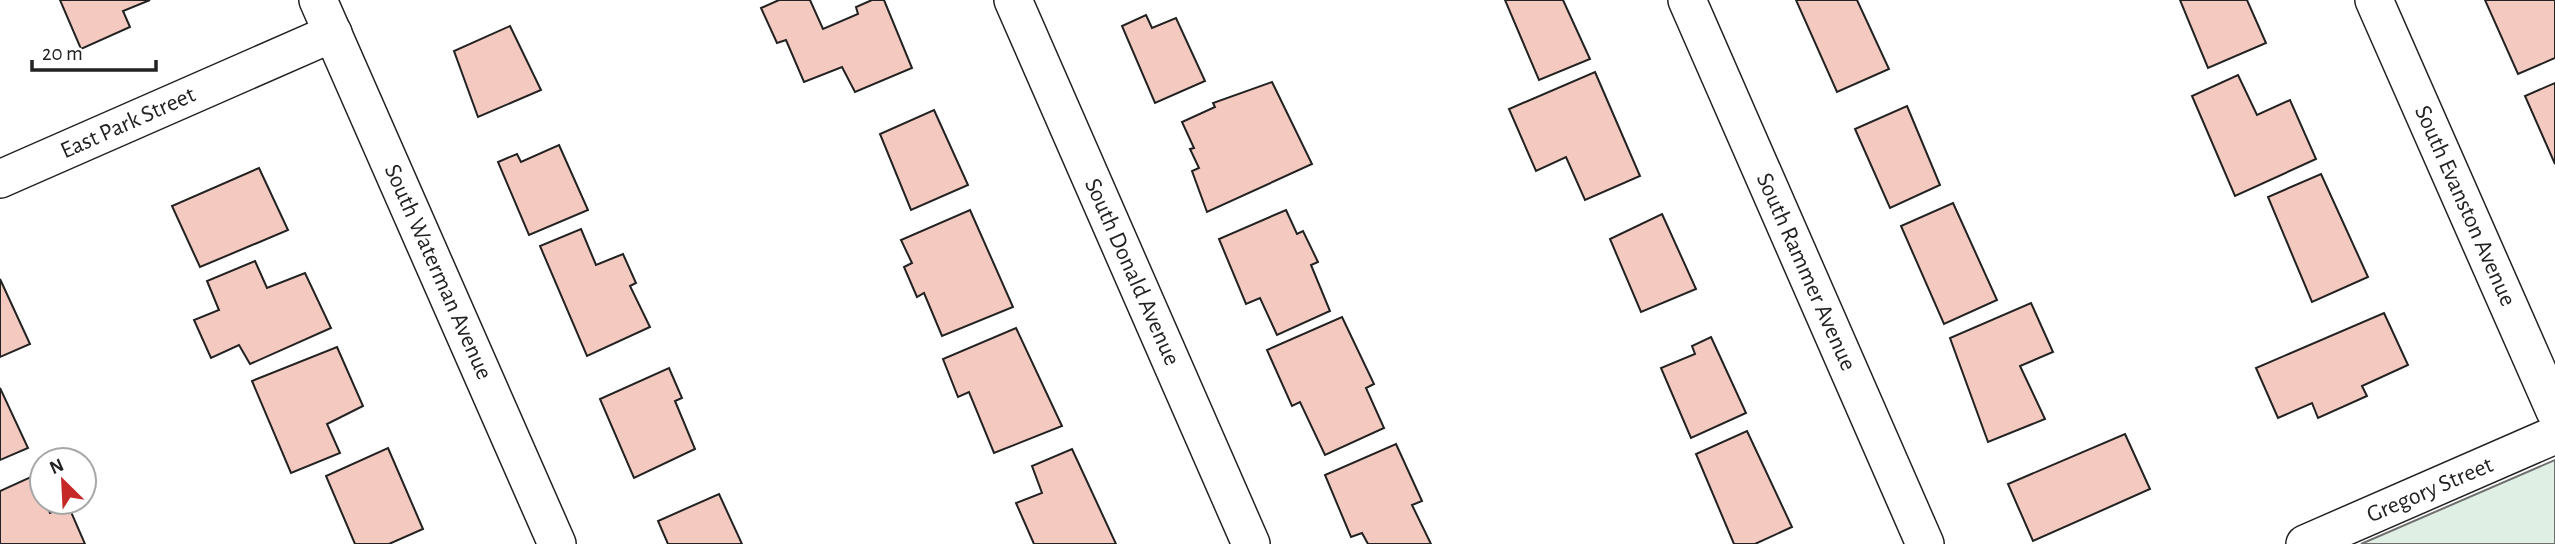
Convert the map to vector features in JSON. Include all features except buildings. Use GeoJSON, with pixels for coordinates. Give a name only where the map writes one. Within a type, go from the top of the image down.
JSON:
{"type":"FeatureCollection","features":[{"type":"Feature","properties":{"kind":"street","name":"South Waterman Avenue"},"geometry":{"type":"LineString","coordinates":[[318,0],[557,544]]}},
{"type":"Feature","properties":{"kind":"street","name":"South Donald Avenue"},"geometry":{"type":"LineString","coordinates":[[1013,0],[1251,544]]}},
{"type":"Feature","properties":{"kind":"street","name":"South Rammer Avenue"},"geometry":{"type":"LineString","coordinates":[[1687,0],[1925,544]]}},
{"type":"Feature","properties":{"kind":"street","name":"South Evanston Avenue"},"geometry":{"type":"LineString","coordinates":[[2374,0],[2555,411]]}},
{"type":"Feature","properties":{"kind":"street","name":"East Park Street"},"geometry":{"type":"LineString","coordinates":[[0,179],[333,33]]}},
{"type":"Feature","properties":{"kind":"street","name":"Gregory Street"},"geometry":{"type":"LineString","coordinates":[[2305,544],[2555,435]]}},
{"type":"Feature","properties":{"kind":"green space"},"geometry":{"type":"Polygon","coordinates":[[[2555,460],[2555,544],[2361,544],[2555,460]]]}}]}
